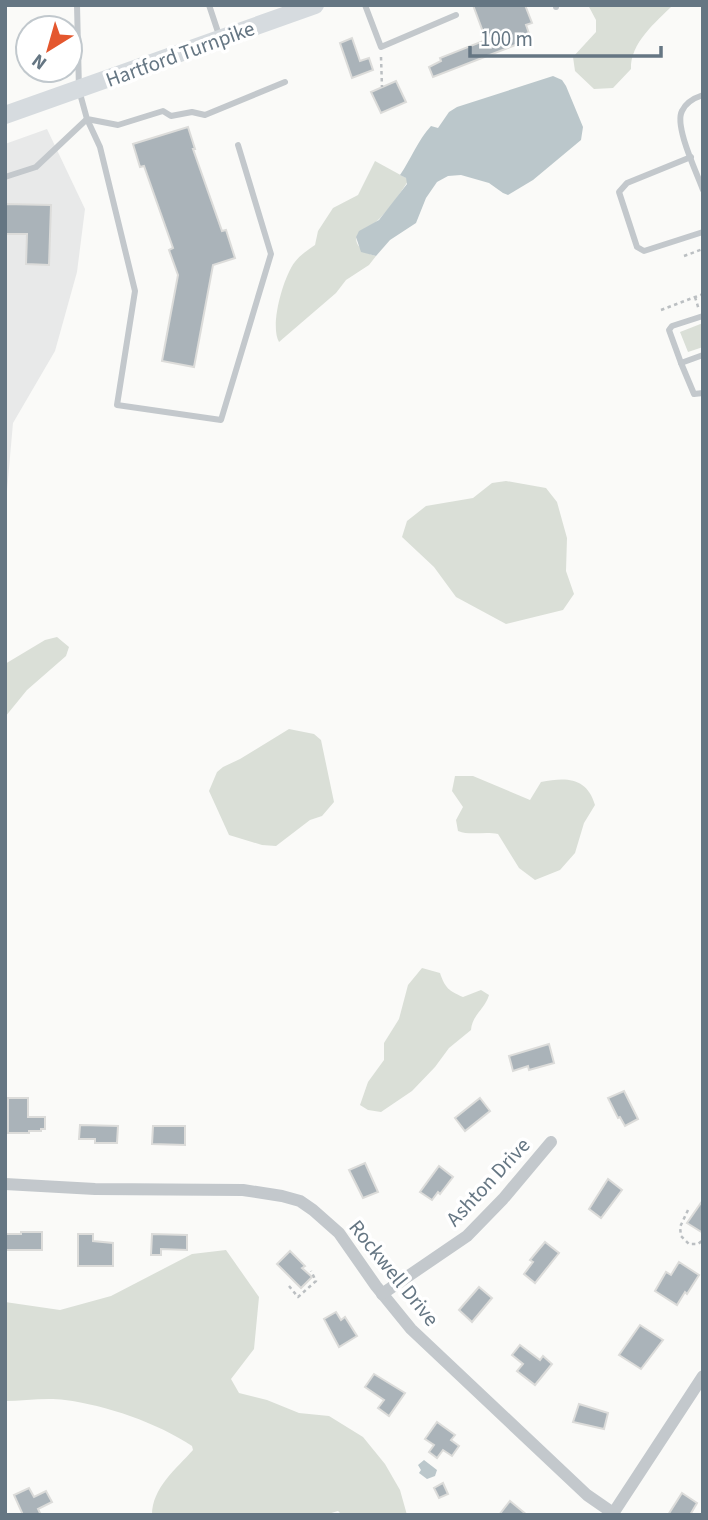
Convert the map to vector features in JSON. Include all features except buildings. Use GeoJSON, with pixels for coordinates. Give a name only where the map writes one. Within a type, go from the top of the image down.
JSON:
{"type":"FeatureCollection","features":[{"type":"Feature","properties":{"kind":"main road","name":"Hartford Turnpike"},"geometry":{"type":"LineString","coordinates":[[5,115],[312,6]]}},
{"type":"Feature","properties":{"kind":"street","name":"Ashton Drive"},"geometry":{"type":"LineString","coordinates":[[382,1294],[467,1236],[503,1199],[551,1142]]}},
{"type":"Feature","properties":{"kind":"street","name":"Rockwell Drive"},"geometry":{"type":"LineString","coordinates":[[5,1184],[95,1189],[243,1190],[294,1199],[313,1210],[339,1233],[382,1294],[423,1340],[587,1495],[612,1514]]}},
{"type":"Feature","properties":{"kind":"street"},"geometry":{"type":"LineString","coordinates":[[612,1514],[703,1376]]}},
{"type":"Feature","properties":{"kind":"lane"},"geometry":{"type":"LineString","coordinates":[[77,5],[79,90],[87,119],[100,147],[135,291],[117,405],[221,419],[271,254],[238,145]]}},
{"type":"Feature","properties":{"kind":"lane"},"geometry":{"type":"LineString","coordinates":[[209,5],[221,40]]}},
{"type":"Feature","properties":{"kind":"lane"},"geometry":{"type":"LineString","coordinates":[[365,5],[381,47],[456,15]]}},
{"type":"Feature","properties":{"kind":"lane"},"geometry":{"type":"LineString","coordinates":[[87,119],[118,125],[163,111],[171,116],[192,112],[205,115],[285,82]]}},
{"type":"Feature","properties":{"kind":"lane"},"geometry":{"type":"LineString","coordinates":[[703,94],[687,103],[680,115],[682,131],[703,190]]}},
{"type":"Feature","properties":{"kind":"lane"},"geometry":{"type":"LineString","coordinates":[[5,177],[36,167],[87,119]]}},
{"type":"Feature","properties":{"kind":"lane"},"geometry":{"type":"LineString","coordinates":[[691,157],[627,183],[619,192],[637,247],[644,251],[703,232]]}},
{"type":"Feature","properties":{"kind":"lane"},"geometry":{"type":"LineString","coordinates":[[703,316],[672,326],[669,330],[694,394],[703,393]]}},
{"type":"Feature","properties":{"kind":"lane"},"geometry":{"type":"LineString","coordinates":[[681,363],[703,355]]}},
{"type":"Feature","properties":{"kind":"path"},"geometry":{"type":"LineString","coordinates":[[381,47],[382,87]]}},
{"type":"Feature","properties":{"kind":"path"},"geometry":{"type":"LineString","coordinates":[[684,256],[703,249]]}},
{"type":"Feature","properties":{"kind":"path"},"geometry":{"type":"LineString","coordinates":[[661,310],[703,294]]}},
{"type":"Feature","properties":{"kind":"path"},"geometry":{"type":"LineString","coordinates":[[688,1210],[680,1227],[681,1236],[694,1245],[703,1240]]}},
{"type":"Feature","properties":{"kind":"path"},"geometry":{"type":"LineString","coordinates":[[289,1286],[299,1297],[316,1281],[311,1271]]}},
{"type":"Feature","properties":{"kind":"shaded area"},"geometry":{"type":"Polygon","coordinates":[[[588,5],[673,5],[639,42],[631,69],[613,88],[594,89],[575,71],[573,57],[596,32],[596,20],[588,5]]]}},
{"type":"Feature","properties":{"kind":"shaded area"},"geometry":{"type":"Polygon","coordinates":[[[553,76],[562,80],[566,86],[583,127],[581,140],[533,180],[508,195],[489,183],[461,175],[448,176],[437,182],[426,198],[416,223],[390,240],[376,256],[361,252],[356,237],[359,231],[379,220],[407,184],[406,178],[400,175],[431,126],[438,128],[449,112],[457,107],[553,76]]]}},
{"type":"Feature","properties":{"kind":"shaded area"},"geometry":{"type":"Polygon","coordinates":[[[47,129],[85,209],[77,272],[55,351],[13,423],[5,513],[5,234],[27,234],[27,264],[49,265],[51,206],[5,204],[5,144],[47,129]]]}},
{"type":"Feature","properties":{"kind":"shaded area"},"geometry":{"type":"Polygon","coordinates":[[[375,161],[408,181],[381,217],[362,230],[356,238],[358,245],[376,256],[279,342],[276,316],[291,268],[298,258],[315,245],[318,231],[333,208],[358,195],[375,161]]]}},
{"type":"Feature","properties":{"kind":"shaded area"},"geometry":{"type":"Polygon","coordinates":[[[703,323],[703,347],[688,352],[680,332],[703,323]]]}},
{"type":"Feature","properties":{"kind":"shaded area"},"geometry":{"type":"Polygon","coordinates":[[[506,481],[546,488],[557,502],[567,538],[566,571],[574,594],[563,610],[506,624],[456,597],[434,567],[402,537],[407,521],[426,506],[473,498],[492,483],[506,481]]]}},
{"type":"Feature","properties":{"kind":"shaded area"},"geometry":{"type":"Polygon","coordinates":[[[57,637],[69,647],[66,656],[27,690],[5,717],[5,664],[45,640],[57,637]]]}},
{"type":"Feature","properties":{"kind":"shaded area"},"geometry":{"type":"Polygon","coordinates":[[[289,729],[314,734],[321,740],[334,802],[322,816],[310,820],[276,846],[262,845],[229,835],[209,791],[217,772],[289,729]]]}},
{"type":"Feature","properties":{"kind":"shaded area"},"geometry":{"type":"Polygon","coordinates":[[[455,776],[473,776],[530,800],[541,782],[574,781],[587,789],[595,805],[584,823],[575,853],[560,870],[535,880],[519,868],[498,834],[458,831],[456,820],[463,807],[452,791],[455,776]]]}},
{"type":"Feature","properties":{"kind":"shaded area"},"geometry":{"type":"Polygon","coordinates":[[[422,968],[440,973],[448,988],[463,997],[481,990],[489,995],[471,1030],[449,1048],[412,1091],[381,1112],[368,1110],[360,1105],[368,1082],[384,1060],[384,1043],[399,1019],[408,985],[422,968]]]}},
{"type":"Feature","properties":{"kind":"shaded area"},"geometry":{"type":"Polygon","coordinates":[[[226,1250],[259,1297],[254,1349],[231,1379],[239,1393],[267,1400],[299,1413],[329,1416],[363,1437],[385,1464],[400,1490],[407,1515],[342,1515],[338,1511],[325,1515],[152,1515],[160,1488],[193,1450],[192,1446],[131,1416],[81,1402],[58,1399],[5,1401],[5,1302],[60,1310],[111,1296],[192,1254],[226,1250]]]}},
{"type":"Feature","properties":{"kind":"shaded area"},"geometry":{"type":"Polygon","coordinates":[[[424,1460],[437,1470],[435,1476],[427,1479],[419,1473],[421,1470],[418,1465],[424,1460]]]}}]}
